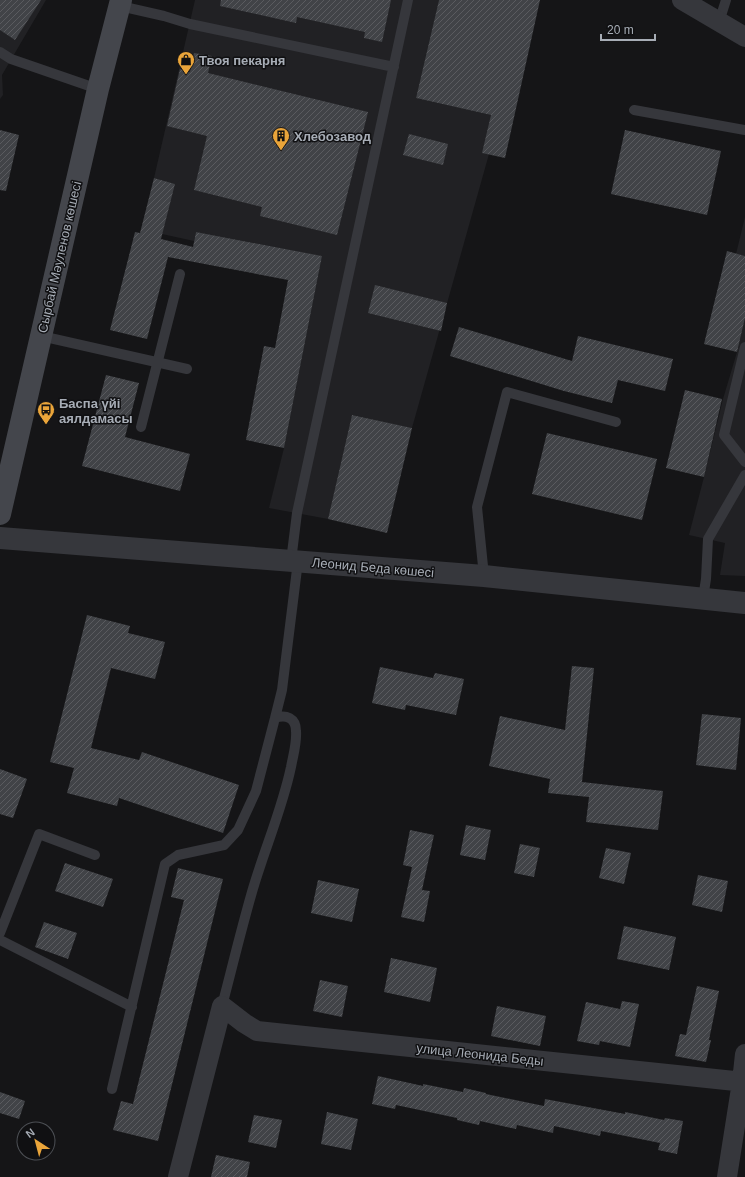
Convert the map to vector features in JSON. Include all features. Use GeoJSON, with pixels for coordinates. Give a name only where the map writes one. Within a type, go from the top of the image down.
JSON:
{"type":"FeatureCollection","features":[{"type":"Feature","properties":{"kind":"main road","name":"Сырбай Мәуленов көшесі"},"geometry":{"type":"LineString","coordinates":[[0,514],[98,89],[121,3]]}},
{"type":"Feature","properties":{"kind":"street"},"geometry":{"type":"LineString","coordinates":[[682,0],[745,37]]}},
{"type":"Feature","properties":{"kind":"street","name":"Леонид Беда көшесі"},"geometry":{"type":"LineString","coordinates":[[0,538],[484,576],[745,603]]}},
{"type":"Feature","properties":{"kind":"street"},"geometry":{"type":"LineString","coordinates":[[178,1177],[222,1006]]}},
{"type":"Feature","properties":{"kind":"street","name":"улица Леонида Беды"},"geometry":{"type":"LineString","coordinates":[[222,1006],[257,1031],[744,1082]]}},
{"type":"Feature","properties":{"kind":"street"},"geometry":{"type":"LineString","coordinates":[[727,1177],[744,1082],[745,1054]]}},
{"type":"Feature","properties":{"kind":"lane"},"geometry":{"type":"LineString","coordinates":[[112,1089],[165,864],[178,855],[224,845],[238,830],[256,791],[282,690],[297,513],[408,0]]}},
{"type":"Feature","properties":{"kind":"lane"},"geometry":{"type":"LineString","coordinates":[[719,22],[726,0]]}},
{"type":"Feature","properties":{"kind":"lane"},"geometry":{"type":"LineString","coordinates":[[121,3],[190,24],[394,67]]}},
{"type":"Feature","properties":{"kind":"lane"},"geometry":{"type":"LineString","coordinates":[[0,52],[11,59],[98,89]]}},
{"type":"Feature","properties":{"kind":"lane"},"geometry":{"type":"LineString","coordinates":[[634,110],[745,130]]}},
{"type":"Feature","properties":{"kind":"lane"},"geometry":{"type":"LineString","coordinates":[[141,427],[180,274]]}},
{"type":"Feature","properties":{"kind":"lane"},"geometry":{"type":"LineString","coordinates":[[41,336],[187,369]]}},
{"type":"Feature","properties":{"kind":"lane"},"geometry":{"type":"LineString","coordinates":[[745,347],[724,435],[745,462]]}},
{"type":"Feature","properties":{"kind":"lane"},"geometry":{"type":"LineString","coordinates":[[484,576],[477,507],[507,392],[616,422]]}},
{"type":"Feature","properties":{"kind":"lane"},"geometry":{"type":"LineString","coordinates":[[703,598],[706,579],[708,539],[745,476]]}},
{"type":"Feature","properties":{"kind":"lane"},"geometry":{"type":"LineString","coordinates":[[222,1006],[252,892],[285,792],[293,754],[296,730],[293,721],[287,717],[281,716],[275,718]]}},
{"type":"Feature","properties":{"kind":"lane"},"geometry":{"type":"LineString","coordinates":[[0,933],[39,834],[95,855]]}},
{"type":"Feature","properties":{"kind":"lane"},"geometry":{"type":"LineString","coordinates":[[0,940],[132,1007]]}},
{"type":"Feature","properties":{"kind":"shaded area"},"geometry":{"type":"Polygon","coordinates":[[[0,0],[46,0],[2,75],[3,95],[0,99],[0,0]]]}},
{"type":"Feature","properties":{"kind":"shaded area"},"geometry":{"type":"Polygon","coordinates":[[[195,0],[439,0],[416,98],[491,115],[489,154],[412,428],[352,415],[328,519],[269,508],[284,448],[322,256],[196,232],[194,241],[162,234],[175,184],[154,178],[195,0]]]}},
{"type":"Feature","properties":{"kind":"shaded area"},"geometry":{"type":"Polygon","coordinates":[[[745,217],[745,256],[736,254],[745,217]]]}},
{"type":"Feature","properties":{"kind":"shaded area"},"geometry":{"type":"Polygon","coordinates":[[[745,318],[745,576],[720,575],[725,543],[689,535],[745,318]]]}},
{"type":"Feature","properties":{"kind":"building"},"geometry":{"type":"Polygon","coordinates":[[[0,0],[41,0],[15,40],[0,30],[0,0]]]}},
{"type":"Feature","properties":{"kind":"building"},"geometry":{"type":"Polygon","coordinates":[[[221,0],[391,0],[382,42],[364,38],[365,32],[297,17],[296,23],[220,6],[221,0]]]}},
{"type":"Feature","properties":{"kind":"building"},"geometry":{"type":"Polygon","coordinates":[[[439,0],[540,0],[505,158],[482,153],[491,115],[416,98],[439,0]]]}},
{"type":"Feature","properties":{"kind":"building","name":"Хлебозавод"},"geometry":{"type":"Polygon","coordinates":[[[194,53],[212,56],[208,73],[368,112],[337,235],[260,216],[262,207],[194,190],[207,136],[167,126],[180,69],[190,72],[194,53]]]}},
{"type":"Feature","properties":{"kind":"building"},"geometry":{"type":"Polygon","coordinates":[[[0,130],[19,135],[6,191],[0,190],[0,130]]]}},
{"type":"Feature","properties":{"kind":"building"},"geometry":{"type":"Polygon","coordinates":[[[625,130],[721,151],[707,215],[611,194],[625,130]]]}},
{"type":"Feature","properties":{"kind":"building"},"geometry":{"type":"Polygon","coordinates":[[[409,134],[448,144],[443,165],[403,155],[409,134]]]}},
{"type":"Feature","properties":{"kind":"building"},"geometry":{"type":"Polygon","coordinates":[[[154,178],[175,184],[161,239],[193,247],[196,232],[322,256],[284,448],[246,440],[264,346],[275,348],[288,280],[168,257],[147,339],[110,330],[135,232],[140,233],[154,178]]]}},
{"type":"Feature","properties":{"kind":"building"},"geometry":{"type":"Polygon","coordinates":[[[727,251],[745,256],[745,318],[737,352],[704,344],[727,251]]]}},
{"type":"Feature","properties":{"kind":"building"},"geometry":{"type":"Polygon","coordinates":[[[375,285],[447,303],[441,331],[368,313],[375,285]]]}},
{"type":"Feature","properties":{"kind":"building"},"geometry":{"type":"Polygon","coordinates":[[[459,327],[572,361],[578,336],[673,359],[665,391],[618,380],[612,403],[564,391],[450,356],[459,327]]]}},
{"type":"Feature","properties":{"kind":"building"},"geometry":{"type":"Polygon","coordinates":[[[106,375],[139,383],[125,437],[190,454],[180,491],[82,466],[106,375]]]}},
{"type":"Feature","properties":{"kind":"building"},"geometry":{"type":"Polygon","coordinates":[[[685,390],[722,399],[704,477],[666,468],[685,390]]]}},
{"type":"Feature","properties":{"kind":"building"},"geometry":{"type":"Polygon","coordinates":[[[352,415],[412,428],[387,533],[328,519],[352,415]]]}},
{"type":"Feature","properties":{"kind":"building"},"geometry":{"type":"Polygon","coordinates":[[[547,433],[657,459],[642,520],[532,494],[547,433]]]}},
{"type":"Feature","properties":{"kind":"building"},"geometry":{"type":"Polygon","coordinates":[[[87,615],[130,626],[128,633],[165,642],[155,679],[111,668],[91,748],[139,760],[142,752],[239,785],[223,833],[119,798],[117,806],[67,793],[74,768],[50,762],[87,615]]]}},
{"type":"Feature","properties":{"kind":"building"},"geometry":{"type":"Polygon","coordinates":[[[572,666],[594,668],[582,782],[663,791],[658,830],[586,822],[589,797],[548,793],[550,779],[489,766],[500,716],[565,730],[572,666]]]}},
{"type":"Feature","properties":{"kind":"building"},"geometry":{"type":"Polygon","coordinates":[[[380,667],[433,678],[435,673],[464,679],[456,715],[406,705],[405,710],[372,703],[380,667]]]}},
{"type":"Feature","properties":{"kind":"building"},"geometry":{"type":"Polygon","coordinates":[[[702,714],[741,718],[736,770],[696,765],[702,714]]]}},
{"type":"Feature","properties":{"kind":"building"},"geometry":{"type":"Polygon","coordinates":[[[0,769],[27,779],[13,818],[0,814],[0,769]]]}},
{"type":"Feature","properties":{"kind":"building"},"geometry":{"type":"Polygon","coordinates":[[[466,825],[491,830],[485,860],[460,855],[466,825]]]}},
{"type":"Feature","properties":{"kind":"building"},"geometry":{"type":"Polygon","coordinates":[[[410,830],[434,835],[422,890],[430,891],[424,922],[401,917],[412,867],[403,865],[410,830]]]}},
{"type":"Feature","properties":{"kind":"building"},"geometry":{"type":"Polygon","coordinates":[[[520,844],[540,848],[534,877],[514,873],[520,844]]]}},
{"type":"Feature","properties":{"kind":"building"},"geometry":{"type":"Polygon","coordinates":[[[606,848],[631,853],[624,884],[599,878],[606,848]]]}},
{"type":"Feature","properties":{"kind":"building"},"geometry":{"type":"Polygon","coordinates":[[[65,863],[113,879],[103,907],[55,891],[65,863]]]}},
{"type":"Feature","properties":{"kind":"building"},"geometry":{"type":"Polygon","coordinates":[[[178,868],[223,879],[158,1141],[113,1130],[121,1101],[133,1104],[184,900],[171,897],[178,868]]]}},
{"type":"Feature","properties":{"kind":"building"},"geometry":{"type":"Polygon","coordinates":[[[698,875],[728,881],[722,912],[692,905],[698,875]]]}},
{"type":"Feature","properties":{"kind":"building"},"geometry":{"type":"Polygon","coordinates":[[[318,880],[359,889],[352,922],[311,913],[318,880]]]}},
{"type":"Feature","properties":{"kind":"building"},"geometry":{"type":"Polygon","coordinates":[[[44,922],[77,933],[68,959],[35,947],[44,922]]]}},
{"type":"Feature","properties":{"kind":"building"},"geometry":{"type":"Polygon","coordinates":[[[624,926],[676,937],[669,970],[617,959],[624,926]]]}},
{"type":"Feature","properties":{"kind":"building"},"geometry":{"type":"Polygon","coordinates":[[[391,958],[437,968],[430,1002],[384,992],[391,958]]]}},
{"type":"Feature","properties":{"kind":"building"},"geometry":{"type":"Polygon","coordinates":[[[320,980],[348,986],[342,1017],[313,1011],[320,980]]]}},
{"type":"Feature","properties":{"kind":"building"},"geometry":{"type":"Polygon","coordinates":[[[697,986],[719,991],[706,1062],[675,1056],[680,1034],[686,1035],[697,986]]]}},
{"type":"Feature","properties":{"kind":"building"},"geometry":{"type":"Polygon","coordinates":[[[622,1001],[639,1004],[630,1047],[600,1041],[599,1045],[577,1041],[586,1002],[620,1009],[622,1001]]]}},
{"type":"Feature","properties":{"kind":"building"},"geometry":{"type":"Polygon","coordinates":[[[497,1006],[546,1016],[540,1046],[491,1036],[497,1006]]]}},
{"type":"Feature","properties":{"kind":"building"},"geometry":{"type":"Polygon","coordinates":[[[378,1076],[423,1086],[423,1084],[463,1092],[464,1088],[544,1106],[545,1099],[625,1114],[625,1112],[664,1120],[665,1118],[683,1121],[677,1154],[658,1150],[660,1143],[601,1131],[600,1136],[554,1126],[553,1133],[517,1125],[516,1129],[480,1121],[479,1125],[457,1120],[457,1118],[396,1105],[395,1109],[372,1104],[378,1076]]]}},
{"type":"Feature","properties":{"kind":"building"},"geometry":{"type":"Polygon","coordinates":[[[0,1092],[25,1101],[19,1119],[0,1113],[0,1092]]]}},
{"type":"Feature","properties":{"kind":"building"},"geometry":{"type":"Polygon","coordinates":[[[327,1112],[358,1119],[351,1150],[321,1144],[327,1112]]]}},
{"type":"Feature","properties":{"kind":"building"},"geometry":{"type":"Polygon","coordinates":[[[254,1115],[282,1120],[276,1148],[248,1142],[254,1115]]]}},
{"type":"Feature","properties":{"kind":"building"},"geometry":{"type":"Polygon","coordinates":[[[216,1155],[250,1162],[247,1177],[211,1177],[216,1155]]]}},
{"type":"Feature","properties":{"kind":"place","name":"Твоя пекарня"},"geometry":{"type":"Point","coordinates":[186,75]}},
{"type":"Feature","properties":{"kind":"place","name":"Хлебозавод"},"geometry":{"type":"Point","coordinates":[281,151]}},
{"type":"Feature","properties":{"kind":"place","name":"Баспа үйі аялдамасы"},"geometry":{"type":"Point","coordinates":[46,425]}}]}
